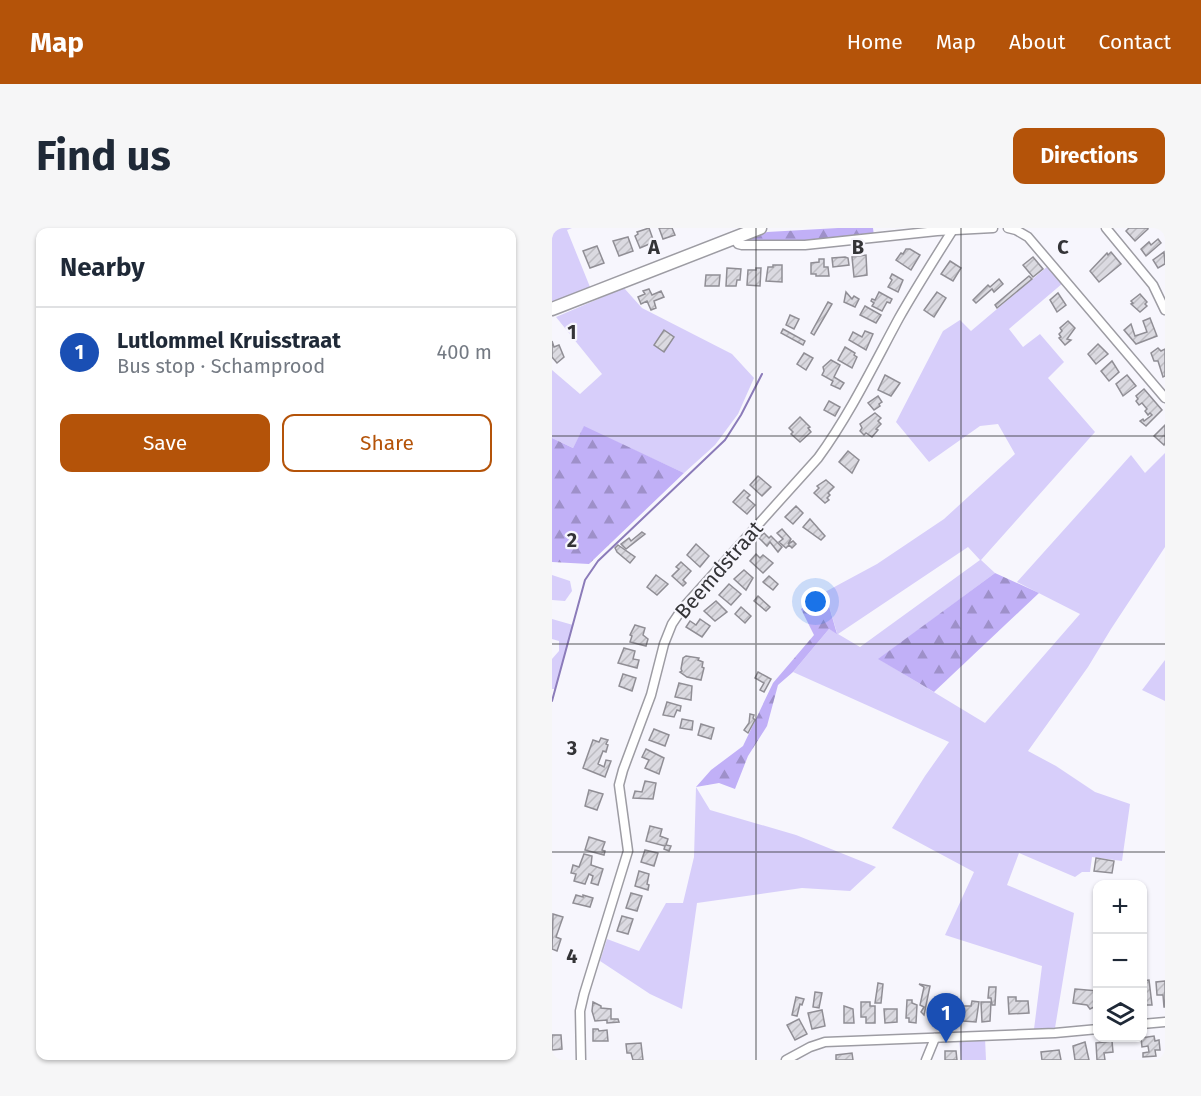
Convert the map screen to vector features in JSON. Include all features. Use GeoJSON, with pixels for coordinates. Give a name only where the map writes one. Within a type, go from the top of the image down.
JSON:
{"type":"FeatureCollection","features":[{"type":"Feature","properties":{"kind":"main road"},"geometry":{"type":"LineString","coordinates":[[552,309],[760,228]]}},
{"type":"Feature","properties":{"kind":"street"},"geometry":{"type":"LineString","coordinates":[[734,238],[738,244],[742,245],[792,245],[953,229],[993,228]]}},
{"type":"Feature","properties":{"kind":"street"},"geometry":{"type":"LineString","coordinates":[[1008,228],[1028,237],[1165,398]]}},
{"type":"Feature","properties":{"kind":"street"},"geometry":{"type":"LineString","coordinates":[[1106,228],[1153,285],[1165,310]]}},
{"type":"Feature","properties":{"kind":"street","name":"Beemdstraat"},"geometry":{"type":"LineString","coordinates":[[581,1060],[580,1011],[628,851],[619,785],[651,695],[664,644],[672,624],[682,609],[831,441],[850,411],[913,294],[953,229]]}},
{"type":"Feature","properties":{"kind":"street"},"geometry":{"type":"LineString","coordinates":[[1147,1024],[1165,1022]]}},
{"type":"Feature","properties":{"kind":"street"},"geometry":{"type":"LineString","coordinates":[[786,1060],[825,1042],[1093,1029]]}},
{"type":"Feature","properties":{"kind":"street"},"geometry":{"type":"LineString","coordinates":[[926,1060],[935,1038]]}},
{"type":"Feature","properties":{"kind":"shaded area"},"geometry":{"type":"Polygon","coordinates":[[[552,228],[572,228],[567,230],[590,287],[552,302],[552,228]]]}},
{"type":"Feature","properties":{"kind":"shaded area"},"geometry":{"type":"Polygon","coordinates":[[[1048,266],[1063,283],[1009,329],[1023,347],[1040,334],[1064,362],[1048,378],[1095,432],[981,560],[995,573],[879,659],[985,723],[1080,614],[1017,582],[1131,455],[1145,473],[1165,453],[1165,547],[1088,667],[1028,751],[1056,766],[1095,792],[1130,804],[1122,861],[1092,857],[1090,872],[1082,872],[1075,877],[1019,853],[1007,885],[1074,913],[1055,1028],[1034,1029],[1042,966],[945,935],[974,872],[892,828],[949,742],[793,672],[829,629],[837,633],[825,592],[877,564],[944,519],[1015,454],[998,424],[980,426],[929,462],[896,422],[943,331],[960,320],[971,331],[1048,266]],[[968,547],[838,634],[860,647],[980,560],[968,547]]]}},
{"type":"Feature","properties":{"kind":"shaded area"},"geometry":{"type":"Polygon","coordinates":[[[624,288],[642,308],[732,354],[754,378],[738,414],[715,445],[684,473],[584,427],[573,448],[552,438],[552,370],[580,394],[602,374],[556,317],[624,288]]]}},
{"type":"Feature","properties":{"kind":"shaded area"},"geometry":{"type":"Polygon","coordinates":[[[552,575],[570,581],[572,591],[565,601],[552,600],[552,575]]]}},
{"type":"Feature","properties":{"kind":"shaded area"},"geometry":{"type":"Polygon","coordinates":[[[552,619],[573,625],[555,689],[552,689],[552,659],[559,651],[559,641],[552,639],[552,619]]]}},
{"type":"Feature","properties":{"kind":"shaded area"},"geometry":{"type":"Polygon","coordinates":[[[1165,660],[1165,701],[1142,690],[1165,660]]]}},
{"type":"Feature","properties":{"kind":"shaded area"},"geometry":{"type":"Polygon","coordinates":[[[696,787],[710,810],[796,835],[876,867],[850,891],[802,888],[697,903],[682,1009],[650,994],[600,961],[607,939],[639,951],[666,903],[683,903],[694,857],[696,787]]]}},
{"type":"Feature","properties":{"kind":"shaded area"},"geometry":{"type":"Polygon","coordinates":[[[985,1038],[986,1060],[961,1060],[959,1039],[985,1038]]]}},
{"type":"Feature","properties":{"kind":"green space"},"geometry":{"type":"Polygon","coordinates":[[[873,228],[874,236],[830,240],[751,243],[745,241],[767,232],[873,228]]]}},
{"type":"Feature","properties":{"kind":"green space"},"geometry":{"type":"Polygon","coordinates":[[[584,426],[684,473],[589,564],[552,562],[552,438],[573,448],[584,426]]]}},
{"type":"Feature","properties":{"kind":"green space"},"geometry":{"type":"Polygon","coordinates":[[[995,573],[1039,593],[934,692],[878,659],[995,573]]]}},
{"type":"Feature","properties":{"kind":"green space"},"geometry":{"type":"Polygon","coordinates":[[[825,592],[837,634],[829,629],[793,672],[778,685],[767,726],[748,756],[735,789],[719,783],[696,787],[711,770],[743,746],[773,683],[814,635],[801,609],[825,592]]]}},
{"type":"Feature","properties":{"kind":"building"},"geometry":{"type":"Polygon","coordinates":[[[649,228],[654,242],[640,248],[635,236],[637,232],[649,228]]]}},
{"type":"Feature","properties":{"kind":"building"},"geometry":{"type":"Polygon","coordinates":[[[659,228],[672,228],[675,235],[663,239],[659,228]]]}},
{"type":"Feature","properties":{"kind":"building"},"geometry":{"type":"Polygon","coordinates":[[[1129,228],[1148,229],[1135,241],[1126,231],[1129,228]]]}},
{"type":"Feature","properties":{"kind":"building"},"geometry":{"type":"Polygon","coordinates":[[[628,237],[633,251],[619,256],[613,241],[628,237]]]}},
{"type":"Feature","properties":{"kind":"building"},"geometry":{"type":"Polygon","coordinates":[[[1158,239],[1161,243],[1146,256],[1141,249],[1149,242],[1151,245],[1158,239]]]}},
{"type":"Feature","properties":{"kind":"building"},"geometry":{"type":"Polygon","coordinates":[[[597,246],[604,263],[590,268],[583,251],[597,246]]]}},
{"type":"Feature","properties":{"kind":"building"},"geometry":{"type":"Polygon","coordinates":[[[906,249],[920,255],[911,270],[896,260],[906,249]]]}},
{"type":"Feature","properties":{"kind":"building"},"geometry":{"type":"Polygon","coordinates":[[[1111,252],[1121,264],[1099,282],[1090,271],[1107,253],[1108,255],[1111,252]]]}},
{"type":"Feature","properties":{"kind":"building"},"geometry":{"type":"Polygon","coordinates":[[[1164,252],[1165,264],[1158,268],[1153,260],[1164,252]]]}},
{"type":"Feature","properties":{"kind":"building"},"geometry":{"type":"Polygon","coordinates":[[[866,255],[867,275],[854,277],[852,257],[866,255]]]}},
{"type":"Feature","properties":{"kind":"building"},"geometry":{"type":"Polygon","coordinates":[[[1033,257],[1043,269],[1033,277],[1023,265],[1033,257]]]}},
{"type":"Feature","properties":{"kind":"building"},"geometry":{"type":"Polygon","coordinates":[[[832,258],[848,258],[849,265],[833,267],[832,258]]]}},
{"type":"Feature","properties":{"kind":"building"},"geometry":{"type":"Polygon","coordinates":[[[819,259],[824,259],[824,267],[828,267],[829,276],[811,274],[811,263],[819,262],[819,259]]]}},
{"type":"Feature","properties":{"kind":"building"},"geometry":{"type":"Polygon","coordinates":[[[950,261],[961,268],[953,281],[941,274],[950,261]]]}},
{"type":"Feature","properties":{"kind":"building"},"geometry":{"type":"Polygon","coordinates":[[[773,265],[782,265],[782,282],[766,281],[768,267],[773,267],[773,265]]]}},
{"type":"Feature","properties":{"kind":"building"},"geometry":{"type":"Polygon","coordinates":[[[727,268],[741,269],[740,280],[737,280],[736,286],[726,286],[727,268]]]}},
{"type":"Feature","properties":{"kind":"building"},"geometry":{"type":"Polygon","coordinates":[[[756,268],[761,268],[760,286],[747,285],[748,270],[756,270],[756,268]]]}},
{"type":"Feature","properties":{"kind":"building"},"geometry":{"type":"Polygon","coordinates":[[[892,274],[903,280],[898,292],[888,287],[892,274]]]}},
{"type":"Feature","properties":{"kind":"building"},"geometry":{"type":"Polygon","coordinates":[[[706,275],[720,275],[719,286],[705,286],[706,275]]]}},
{"type":"Feature","properties":{"kind":"building"},"geometry":{"type":"Polygon","coordinates":[[[1029,276],[1032,279],[997,308],[995,305],[1029,276]]]}},
{"type":"Feature","properties":{"kind":"building"},"geometry":{"type":"Polygon","coordinates":[[[999,279],[1003,284],[994,292],[992,289],[976,303],[973,300],[988,285],[990,287],[999,279]]]}},
{"type":"Feature","properties":{"kind":"building"},"geometry":{"type":"Polygon","coordinates":[[[649,289],[652,295],[661,291],[664,297],[654,301],[656,308],[651,310],[647,301],[641,304],[638,297],[645,294],[643,291],[649,289]]]}},
{"type":"Feature","properties":{"kind":"building"},"geometry":{"type":"Polygon","coordinates":[[[846,292],[852,299],[854,296],[859,299],[855,307],[844,302],[846,292]]]}},
{"type":"Feature","properties":{"kind":"building"},"geometry":{"type":"Polygon","coordinates":[[[879,292],[892,299],[890,303],[887,302],[882,311],[872,306],[874,303],[871,301],[875,300],[879,292]]]}},
{"type":"Feature","properties":{"kind":"building"},"geometry":{"type":"Polygon","coordinates":[[[937,292],[946,298],[934,317],[924,310],[937,292]]]}},
{"type":"Feature","properties":{"kind":"building"},"geometry":{"type":"Polygon","coordinates":[[[1058,293],[1066,305],[1057,312],[1050,300],[1058,293]]]}},
{"type":"Feature","properties":{"kind":"building"},"geometry":{"type":"Polygon","coordinates":[[[1140,294],[1147,302],[1145,304],[1147,306],[1140,312],[1131,304],[1133,303],[1131,301],[1140,294]]]}},
{"type":"Feature","properties":{"kind":"building"},"geometry":{"type":"Polygon","coordinates":[[[828,302],[832,304],[814,335],[811,333],[828,302]]]}},
{"type":"Feature","properties":{"kind":"building"},"geometry":{"type":"Polygon","coordinates":[[[865,306],[881,315],[876,323],[860,315],[865,306]]]}},
{"type":"Feature","properties":{"kind":"building"},"geometry":{"type":"Polygon","coordinates":[[[790,315],[799,319],[794,329],[786,325],[790,315]]]}},
{"type":"Feature","properties":{"kind":"building"},"geometry":{"type":"Polygon","coordinates":[[[1150,318],[1157,336],[1136,344],[1124,330],[1131,324],[1135,336],[1147,332],[1143,321],[1150,318]]]}},
{"type":"Feature","properties":{"kind":"building"},"geometry":{"type":"Polygon","coordinates":[[[1068,321],[1075,328],[1067,339],[1071,340],[1065,345],[1059,338],[1061,337],[1059,334],[1062,331],[1060,328],[1068,321]]]}},
{"type":"Feature","properties":{"kind":"building"},"geometry":{"type":"Polygon","coordinates":[[[783,329],[805,341],[803,345],[781,333],[783,329]]]}},
{"type":"Feature","properties":{"kind":"building"},"geometry":{"type":"Polygon","coordinates":[[[664,330],[674,337],[664,352],[654,345],[664,330]]]}},
{"type":"Feature","properties":{"kind":"building"},"geometry":{"type":"Polygon","coordinates":[[[865,331],[873,334],[866,350],[849,340],[853,332],[862,337],[865,331]]]}},
{"type":"Feature","properties":{"kind":"building"},"geometry":{"type":"Polygon","coordinates":[[[552,341],[554,347],[559,345],[564,357],[557,363],[552,357],[552,341]]]}},
{"type":"Feature","properties":{"kind":"building"},"geometry":{"type":"Polygon","coordinates":[[[1098,344],[1108,354],[1096,364],[1088,354],[1098,344]]]}},
{"type":"Feature","properties":{"kind":"building"},"geometry":{"type":"Polygon","coordinates":[[[845,347],[857,357],[852,368],[838,360],[845,347]]]}},
{"type":"Feature","properties":{"kind":"building"},"geometry":{"type":"Polygon","coordinates":[[[1158,348],[1161,351],[1165,349],[1165,376],[1163,377],[1158,361],[1154,361],[1151,353],[1158,348]]]}},
{"type":"Feature","properties":{"kind":"building"},"geometry":{"type":"Polygon","coordinates":[[[804,353],[813,358],[806,370],[797,364],[804,353]]]}},
{"type":"Feature","properties":{"kind":"building"},"geometry":{"type":"Polygon","coordinates":[[[831,360],[840,365],[834,377],[844,383],[840,389],[831,385],[833,381],[822,375],[823,367],[831,360]]]}},
{"type":"Feature","properties":{"kind":"building"},"geometry":{"type":"Polygon","coordinates":[[[1112,361],[1119,372],[1109,381],[1101,371],[1112,361]]]}},
{"type":"Feature","properties":{"kind":"building"},"geometry":{"type":"Polygon","coordinates":[[[885,375],[900,383],[891,396],[878,390],[885,375]]]}},
{"type":"Feature","properties":{"kind":"building"},"geometry":{"type":"Polygon","coordinates":[[[1127,375],[1136,386],[1123,396],[1116,384],[1127,375]]]}},
{"type":"Feature","properties":{"kind":"building"},"geometry":{"type":"Polygon","coordinates":[[[1144,389],[1162,410],[1146,426],[1140,421],[1152,415],[1150,413],[1148,415],[1142,403],[1139,405],[1136,401],[1138,399],[1136,396],[1144,389]]]}},
{"type":"Feature","properties":{"kind":"building"},"geometry":{"type":"Polygon","coordinates":[[[878,396],[882,402],[874,410],[868,403],[878,396]]]}},
{"type":"Feature","properties":{"kind":"building"},"geometry":{"type":"Polygon","coordinates":[[[829,401],[840,407],[835,416],[824,410],[829,401]]]}},
{"type":"Feature","properties":{"kind":"building"},"geometry":{"type":"Polygon","coordinates":[[[875,413],[881,418],[878,421],[881,424],[876,429],[878,430],[872,437],[866,433],[864,435],[860,431],[862,428],[860,424],[875,413]]]}},
{"type":"Feature","properties":{"kind":"building"},"geometry":{"type":"Polygon","coordinates":[[[800,417],[810,427],[808,428],[811,432],[800,442],[791,434],[793,432],[789,428],[800,417]]]}},
{"type":"Feature","properties":{"kind":"building"},"geometry":{"type":"Polygon","coordinates":[[[1165,425],[1165,443],[1164,445],[1154,436],[1165,425]]]}},
{"type":"Feature","properties":{"kind":"building"},"geometry":{"type":"Polygon","coordinates":[[[848,451],[859,460],[852,473],[839,462],[848,451]]]}},
{"type":"Feature","properties":{"kind":"building"},"geometry":{"type":"Polygon","coordinates":[[[758,476],[771,487],[762,496],[750,485],[758,476]]]}},
{"type":"Feature","properties":{"kind":"building"},"geometry":{"type":"Polygon","coordinates":[[[826,480],[834,487],[828,493],[829,500],[825,503],[814,493],[819,488],[817,486],[826,480]]]}},
{"type":"Feature","properties":{"kind":"building"},"geometry":{"type":"Polygon","coordinates":[[[744,490],[750,495],[747,498],[755,505],[747,514],[733,502],[744,490]]]}},
{"type":"Feature","properties":{"kind":"building"},"geometry":{"type":"Polygon","coordinates":[[[796,506],[803,513],[793,524],[785,517],[796,506]]]}},
{"type":"Feature","properties":{"kind":"building"},"geometry":{"type":"Polygon","coordinates":[[[810,519],[825,536],[821,540],[803,527],[810,519]]]}},
{"type":"Feature","properties":{"kind":"building"},"geometry":{"type":"Polygon","coordinates":[[[782,529],[791,539],[788,544],[793,541],[796,544],[792,548],[789,545],[786,548],[779,542],[783,539],[777,533],[782,529]]]}},
{"type":"Feature","properties":{"kind":"building"},"geometry":{"type":"Polygon","coordinates":[[[642,532],[645,534],[626,549],[621,544],[629,538],[631,541],[642,532]]]}},
{"type":"Feature","properties":{"kind":"building"},"geometry":{"type":"Polygon","coordinates":[[[764,533],[769,538],[771,536],[782,547],[778,552],[770,542],[767,546],[759,538],[764,533]]]}},
{"type":"Feature","properties":{"kind":"building"},"geometry":{"type":"Polygon","coordinates":[[[696,544],[709,556],[700,567],[687,555],[696,544]]]}},
{"type":"Feature","properties":{"kind":"building"},"geometry":{"type":"Polygon","coordinates":[[[618,545],[635,557],[630,563],[617,552],[615,548],[618,545]]]}},
{"type":"Feature","properties":{"kind":"building"},"geometry":{"type":"Polygon","coordinates":[[[756,554],[760,558],[763,555],[773,563],[763,573],[750,561],[756,554]]]}},
{"type":"Feature","properties":{"kind":"building"},"geometry":{"type":"Polygon","coordinates":[[[681,562],[691,571],[683,580],[686,583],[683,586],[672,576],[679,569],[676,567],[681,562]]]}},
{"type":"Feature","properties":{"kind":"building"},"geometry":{"type":"Polygon","coordinates":[[[744,570],[753,578],[746,590],[734,579],[744,570]]]}},
{"type":"Feature","properties":{"kind":"building"},"geometry":{"type":"Polygon","coordinates":[[[656,575],[668,584],[657,595],[647,587],[656,575]]]}},
{"type":"Feature","properties":{"kind":"building"},"geometry":{"type":"Polygon","coordinates":[[[769,576],[778,584],[773,590],[763,582],[769,576]]]}},
{"type":"Feature","properties":{"kind":"building"},"geometry":{"type":"Polygon","coordinates":[[[729,584],[741,594],[731,605],[719,595],[729,584]]]}},
{"type":"Feature","properties":{"kind":"building"},"geometry":{"type":"Polygon","coordinates":[[[758,596],[770,607],[766,611],[754,601],[758,596]]]}},
{"type":"Feature","properties":{"kind":"building"},"geometry":{"type":"Polygon","coordinates":[[[716,601],[727,612],[715,621],[704,611],[716,601]]]}},
{"type":"Feature","properties":{"kind":"building"},"geometry":{"type":"Polygon","coordinates":[[[741,607],[751,616],[745,623],[735,614],[741,607]]]}},
{"type":"Feature","properties":{"kind":"building"},"geometry":{"type":"Polygon","coordinates":[[[700,619],[710,626],[702,637],[686,627],[690,621],[696,625],[700,619]]]}},
{"type":"Feature","properties":{"kind":"building"},"geometry":{"type":"Polygon","coordinates":[[[635,625],[645,628],[643,635],[648,639],[646,646],[630,642],[632,636],[630,635],[635,625]]]}},
{"type":"Feature","properties":{"kind":"building"},"geometry":{"type":"Polygon","coordinates":[[[624,648],[635,651],[633,659],[639,660],[637,668],[618,663],[624,648]]]}},
{"type":"Feature","properties":{"kind":"building"},"geometry":{"type":"Polygon","coordinates":[[[686,656],[699,658],[698,660],[703,662],[701,680],[687,677],[680,672],[683,658],[686,656]]]}},
{"type":"Feature","properties":{"kind":"building"},"geometry":{"type":"Polygon","coordinates":[[[758,672],[771,679],[764,692],[760,690],[764,683],[755,678],[758,672]]]}},
{"type":"Feature","properties":{"kind":"building"},"geometry":{"type":"Polygon","coordinates":[[[623,674],[636,678],[632,691],[619,686],[623,674]]]}},
{"type":"Feature","properties":{"kind":"building"},"geometry":{"type":"Polygon","coordinates":[[[679,683],[692,686],[691,700],[675,697],[679,683]]]}},
{"type":"Feature","properties":{"kind":"building"},"geometry":{"type":"Polygon","coordinates":[[[667,702],[681,706],[680,711],[677,710],[674,717],[663,715],[667,702]]]}},
{"type":"Feature","properties":{"kind":"building"},"geometry":{"type":"Polygon","coordinates":[[[750,714],[754,715],[755,720],[748,733],[744,730],[749,723],[750,714]]]}},
{"type":"Feature","properties":{"kind":"building"},"geometry":{"type":"Polygon","coordinates":[[[682,719],[693,721],[692,730],[680,728],[682,719]]]}},
{"type":"Feature","properties":{"kind":"building"},"geometry":{"type":"Polygon","coordinates":[[[701,724],[714,728],[711,739],[698,735],[701,724]]]}},
{"type":"Feature","properties":{"kind":"building"},"geometry":{"type":"Polygon","coordinates":[[[654,729],[669,735],[665,746],[649,740],[654,729]]]}},
{"type":"Feature","properties":{"kind":"building"},"geometry":{"type":"Polygon","coordinates":[[[601,738],[608,740],[606,744],[608,745],[598,764],[604,767],[606,760],[611,761],[605,777],[583,768],[593,740],[599,742],[601,738]]]}},
{"type":"Feature","properties":{"kind":"building"},"geometry":{"type":"Polygon","coordinates":[[[646,749],[664,758],[659,774],[645,768],[649,760],[642,757],[646,749]]]}},
{"type":"Feature","properties":{"kind":"building"},"geometry":{"type":"Polygon","coordinates":[[[645,781],[656,783],[653,799],[633,798],[635,791],[642,792],[645,781]]]}},
{"type":"Feature","properties":{"kind":"building"},"geometry":{"type":"Polygon","coordinates":[[[589,790],[603,794],[597,810],[585,806],[589,790]]]}},
{"type":"Feature","properties":{"kind":"building"},"geometry":{"type":"Polygon","coordinates":[[[650,826],[662,829],[660,836],[668,839],[666,845],[671,846],[669,851],[664,849],[665,846],[646,841],[650,826]]]}},
{"type":"Feature","properties":{"kind":"building"},"geometry":{"type":"Polygon","coordinates":[[[589,837],[605,842],[602,850],[605,851],[604,855],[585,850],[589,837]]]}},
{"type":"Feature","properties":{"kind":"building"},"geometry":{"type":"Polygon","coordinates":[[[645,850],[658,853],[654,866],[641,862],[645,850]]]}},
{"type":"Feature","properties":{"kind":"building"},"geometry":{"type":"Polygon","coordinates":[[[584,854],[592,856],[591,865],[603,869],[598,885],[591,883],[593,876],[589,874],[585,884],[574,881],[576,874],[571,873],[573,865],[579,867],[584,854]]]}},
{"type":"Feature","properties":{"kind":"building"},"geometry":{"type":"Polygon","coordinates":[[[1096,858],[1114,861],[1112,873],[1094,871],[1096,858]]]}},
{"type":"Feature","properties":{"kind":"building"},"geometry":{"type":"Polygon","coordinates":[[[639,871],[649,874],[648,890],[635,886],[639,871]]]}},
{"type":"Feature","properties":{"kind":"building"},"geometry":{"type":"Polygon","coordinates":[[[631,893],[642,896],[637,911],[626,908],[631,893]]]}},
{"type":"Feature","properties":{"kind":"building"},"geometry":{"type":"Polygon","coordinates":[[[576,895],[593,898],[590,907],[573,903],[576,895]]]}},
{"type":"Feature","properties":{"kind":"building"},"geometry":{"type":"Polygon","coordinates":[[[553,914],[563,917],[556,937],[561,939],[557,951],[552,949],[553,914]]]}},
{"type":"Feature","properties":{"kind":"building"},"geometry":{"type":"Polygon","coordinates":[[[622,916],[633,919],[628,934],[617,931],[622,916]]]}},
{"type":"Feature","properties":{"kind":"building"},"geometry":{"type":"Polygon","coordinates":[[[1147,980],[1149,980],[1152,1005],[1147,1005],[1147,980]]]}},
{"type":"Feature","properties":{"kind":"building"},"geometry":{"type":"Polygon","coordinates":[[[1165,981],[1164,1007],[1163,995],[1157,995],[1156,982],[1165,981]]]}},
{"type":"Feature","properties":{"kind":"building"},"geometry":{"type":"Polygon","coordinates":[[[878,983],[883,984],[881,1003],[875,1003],[878,983]]]}},
{"type":"Feature","properties":{"kind":"building"},"geometry":{"type":"Polygon","coordinates":[[[919,984],[930,986],[924,1015],[921,1012],[924,1007],[920,1005],[924,987],[919,984]]]}},
{"type":"Feature","properties":{"kind":"building"},"geometry":{"type":"Polygon","coordinates":[[[989,987],[996,987],[995,1005],[992,1005],[991,998],[988,998],[989,987]]]}},
{"type":"Feature","properties":{"kind":"building"},"geometry":{"type":"Polygon","coordinates":[[[1075,989],[1093,991],[1093,1008],[1090,1009],[1087,1005],[1073,1003],[1075,989]]]}},
{"type":"Feature","properties":{"kind":"building"},"geometry":{"type":"Polygon","coordinates":[[[815,992],[822,993],[819,1008],[813,1007],[815,992]]]}},
{"type":"Feature","properties":{"kind":"building"},"geometry":{"type":"Polygon","coordinates":[[[796,997],[804,999],[797,1016],[792,1015],[796,997]]]}},
{"type":"Feature","properties":{"kind":"building"},"geometry":{"type":"Polygon","coordinates":[[[1008,997],[1016,997],[1016,1001],[1028,1001],[1029,1013],[1009,1014],[1008,997]]]}},
{"type":"Feature","properties":{"kind":"building"},"geometry":{"type":"Polygon","coordinates":[[[907,1000],[912,1000],[912,1003],[917,1005],[916,1023],[909,1022],[909,1018],[906,1018],[907,1000]]]}},
{"type":"Feature","properties":{"kind":"building"},"geometry":{"type":"Polygon","coordinates":[[[934,1001],[945,1001],[945,1007],[941,1007],[941,1014],[938,1014],[939,1020],[931,1021],[931,1007],[934,1007],[934,1001]]]}},
{"type":"Feature","properties":{"kind":"building"},"geometry":{"type":"Polygon","coordinates":[[[972,1001],[979,1002],[976,1022],[963,1021],[963,1018],[960,1018],[961,1006],[971,1006],[972,1001]]]}},
{"type":"Feature","properties":{"kind":"building"},"geometry":{"type":"Polygon","coordinates":[[[593,1002],[601,1008],[611,1009],[611,1019],[618,1019],[619,1022],[595,1021],[592,1011],[593,1002]]]}},
{"type":"Feature","properties":{"kind":"building"},"geometry":{"type":"Polygon","coordinates":[[[861,1002],[870,1002],[870,1006],[875,1006],[875,1023],[866,1023],[866,1017],[861,1017],[861,1002]]]}},
{"type":"Feature","properties":{"kind":"building"},"geometry":{"type":"Polygon","coordinates":[[[947,1002],[961,1003],[958,1021],[949,1021],[949,1014],[944,1014],[947,1002]]]}},
{"type":"Feature","properties":{"kind":"building"},"geometry":{"type":"Polygon","coordinates":[[[981,1002],[991,1002],[990,1021],[982,1022],[981,1002]]]}},
{"type":"Feature","properties":{"kind":"building"},"geometry":{"type":"Polygon","coordinates":[[[844,1006],[853,1009],[854,1023],[844,1023],[844,1006]]]}},
{"type":"Feature","properties":{"kind":"building"},"geometry":{"type":"Polygon","coordinates":[[[884,1009],[897,1009],[897,1022],[885,1023],[884,1009]]]}},
{"type":"Feature","properties":{"kind":"building"},"geometry":{"type":"Polygon","coordinates":[[[822,1010],[825,1026],[812,1029],[808,1013],[822,1010]]]}},
{"type":"Feature","properties":{"kind":"building"},"geometry":{"type":"Polygon","coordinates":[[[799,1019],[807,1034],[795,1040],[787,1025],[799,1019]]]}},
{"type":"Feature","properties":{"kind":"building"},"geometry":{"type":"Polygon","coordinates":[[[593,1029],[607,1030],[608,1041],[593,1041],[593,1029]]]}},
{"type":"Feature","properties":{"kind":"building"},"geometry":{"type":"Polygon","coordinates":[[[552,1035],[561,1035],[562,1049],[552,1050],[552,1035]]]}},
{"type":"Feature","properties":{"kind":"building"},"geometry":{"type":"Polygon","coordinates":[[[1154,1036],[1155,1041],[1159,1040],[1160,1050],[1155,1050],[1156,1056],[1143,1057],[1143,1053],[1149,1052],[1148,1046],[1142,1047],[1141,1042],[1147,1042],[1147,1037],[1154,1036]]]}},
{"type":"Feature","properties":{"kind":"building"},"geometry":{"type":"Polygon","coordinates":[[[1085,1042],[1089,1060],[1075,1060],[1073,1046],[1085,1042]]]}},
{"type":"Feature","properties":{"kind":"building"},"geometry":{"type":"Polygon","coordinates":[[[1112,1042],[1113,1052],[1104,1053],[1105,1060],[1097,1060],[1096,1043],[1112,1042]]]}},
{"type":"Feature","properties":{"kind":"building"},"geometry":{"type":"Polygon","coordinates":[[[641,1043],[643,1060],[633,1060],[631,1053],[627,1053],[626,1044],[641,1043]]]}},
{"type":"Feature","properties":{"kind":"building"},"geometry":{"type":"Polygon","coordinates":[[[1059,1050],[1061,1060],[1042,1060],[1041,1052],[1059,1050]]]}},
{"type":"Feature","properties":{"kind":"building"},"geometry":{"type":"Polygon","coordinates":[[[945,1051],[956,1051],[957,1060],[945,1060],[945,1051]]]}},
{"type":"Feature","properties":{"kind":"building"},"geometry":{"type":"Polygon","coordinates":[[[852,1053],[853,1060],[836,1060],[836,1055],[852,1053]]]}},
{"type":"Feature","properties":{"kind":"waterway"},"geometry":{"type":"LineString","coordinates":[[552,701],[585,580],[598,561],[725,440],[762,374]]}},
{"type":"Feature","properties":{"kind":"place","name":"Lutlommel Kruisstraat"},"geometry":{"type":"Point","coordinates":[946,1043]}}]}
